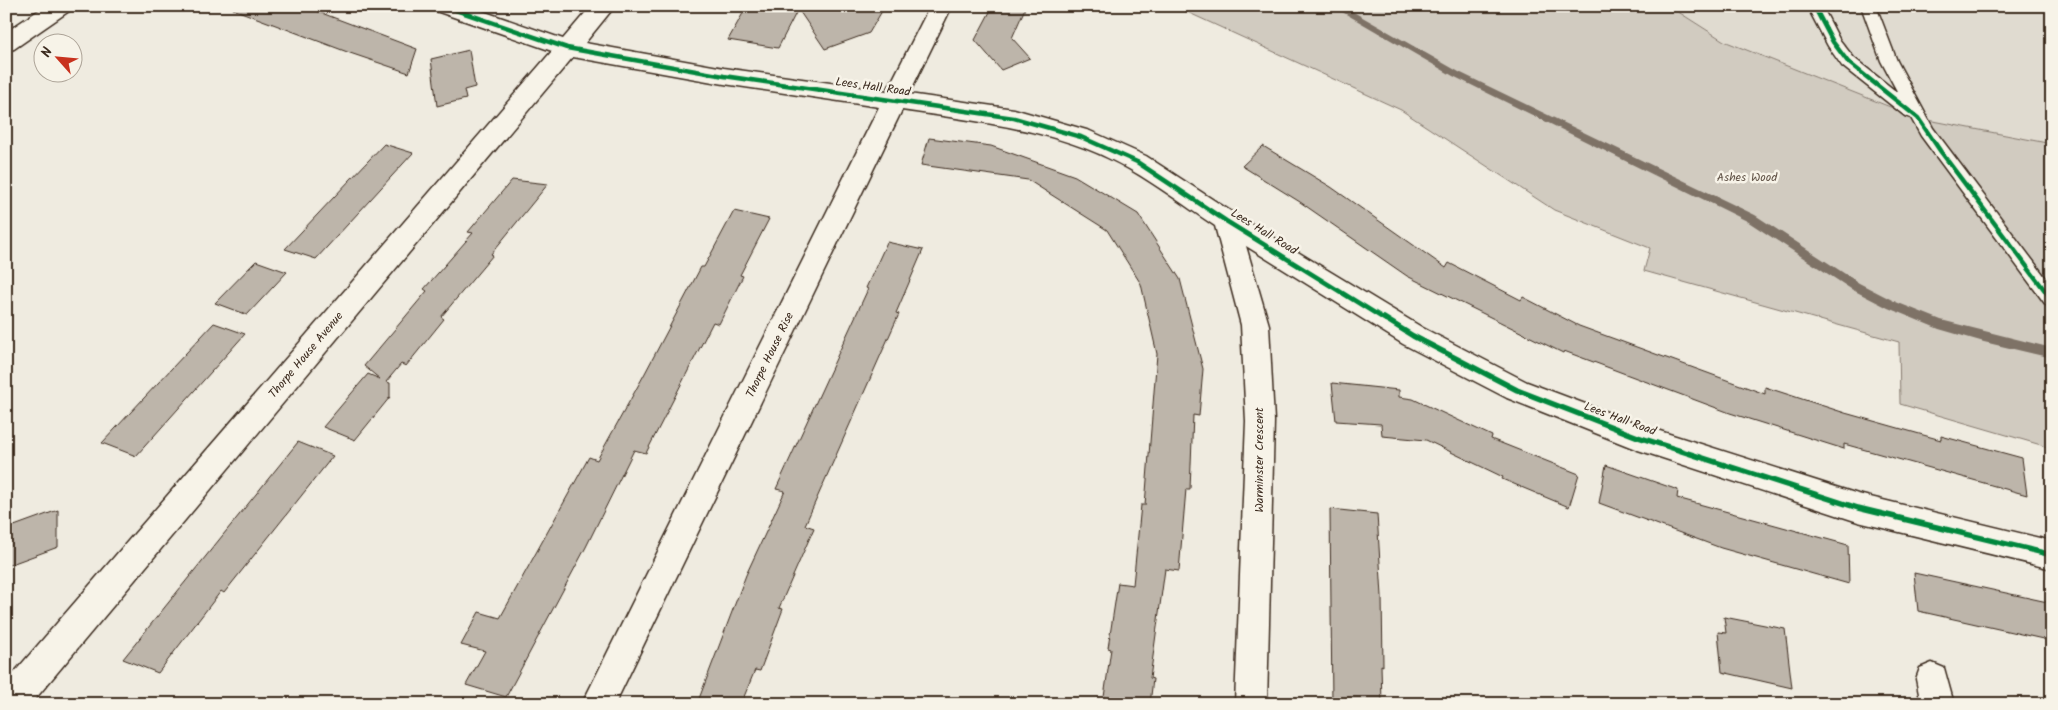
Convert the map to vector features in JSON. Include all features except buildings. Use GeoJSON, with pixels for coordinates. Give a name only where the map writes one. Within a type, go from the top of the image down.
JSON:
{"type":"FeatureCollection","features":[{"type":"Feature","properties":{"kind":"street"},"geometry":{"type":"LineString","coordinates":[[6,43],[61,6]]}},
{"type":"Feature","properties":{"kind":"street","name":"Lees Hall Road"},"geometry":{"type":"LineString","coordinates":[[444,6],[567,48],[724,76],[1014,118],[1081,138],[1137,162],[1226,221],[1413,336],[1517,390],[1638,437],[1858,508],[2052,556]]}},
{"type":"Feature","properties":{"kind":"street","name":"Thorpe House Avenue"},"geometry":{"type":"LineString","coordinates":[[10,696],[604,6]]}},
{"type":"Feature","properties":{"kind":"street","name":"Thorpe House Rise"},"geometry":{"type":"LineString","coordinates":[[598,704],[941,6]]}},
{"type":"Feature","properties":{"kind":"street","name":"Warminster Crescent"},"geometry":{"type":"LineString","coordinates":[[1226,221],[1255,325],[1260,421],[1251,704]]}},
{"type":"Feature","properties":{"kind":"lane"},"geometry":{"type":"LineString","coordinates":[[1814,6],[1836,46],[1848,62],[1918,118]]}},
{"type":"Feature","properties":{"kind":"lane"},"geometry":{"type":"LineString","coordinates":[[1868,6],[1889,61],[1918,118],[1941,152],[2052,300]]}},
{"type":"Feature","properties":{"kind":"shaded area"},"geometry":{"type":"Polygon","coordinates":[[[1669,6],[2052,6],[2052,144],[1918,118],[1724,41],[1669,6]]]}},
{"type":"Feature","properties":{"kind":"green space","name":"Ashes Wood"},"geometry":{"type":"Polygon","coordinates":[[[1174,6],[1669,6],[1724,41],[1918,118],[2052,144],[2052,451],[2041,445],[1900,404],[1899,342],[1644,271],[1650,248],[1554,210],[1401,110],[1174,6]]]}},
{"type":"Feature","properties":{"kind":"waterway"},"geometry":{"type":"LineString","coordinates":[[1336,6],[1456,74],[1751,218],[1855,286],[1892,305],[1939,324],[2052,353]]}},
{"type":"Feature","properties":{"kind":"cycle path"},"geometry":{"type":"LineString","coordinates":[[444,6],[567,48],[724,76],[1014,118],[1081,137],[1137,162],[1226,221],[1413,336],[1517,390],[1638,437],[1858,508],[2052,555]]}},
{"type":"Feature","properties":{"kind":"cycle path"},"geometry":{"type":"LineString","coordinates":[[1814,6],[1833,42],[1848,62],[1918,118],[1941,152],[2052,300]]}}]}
